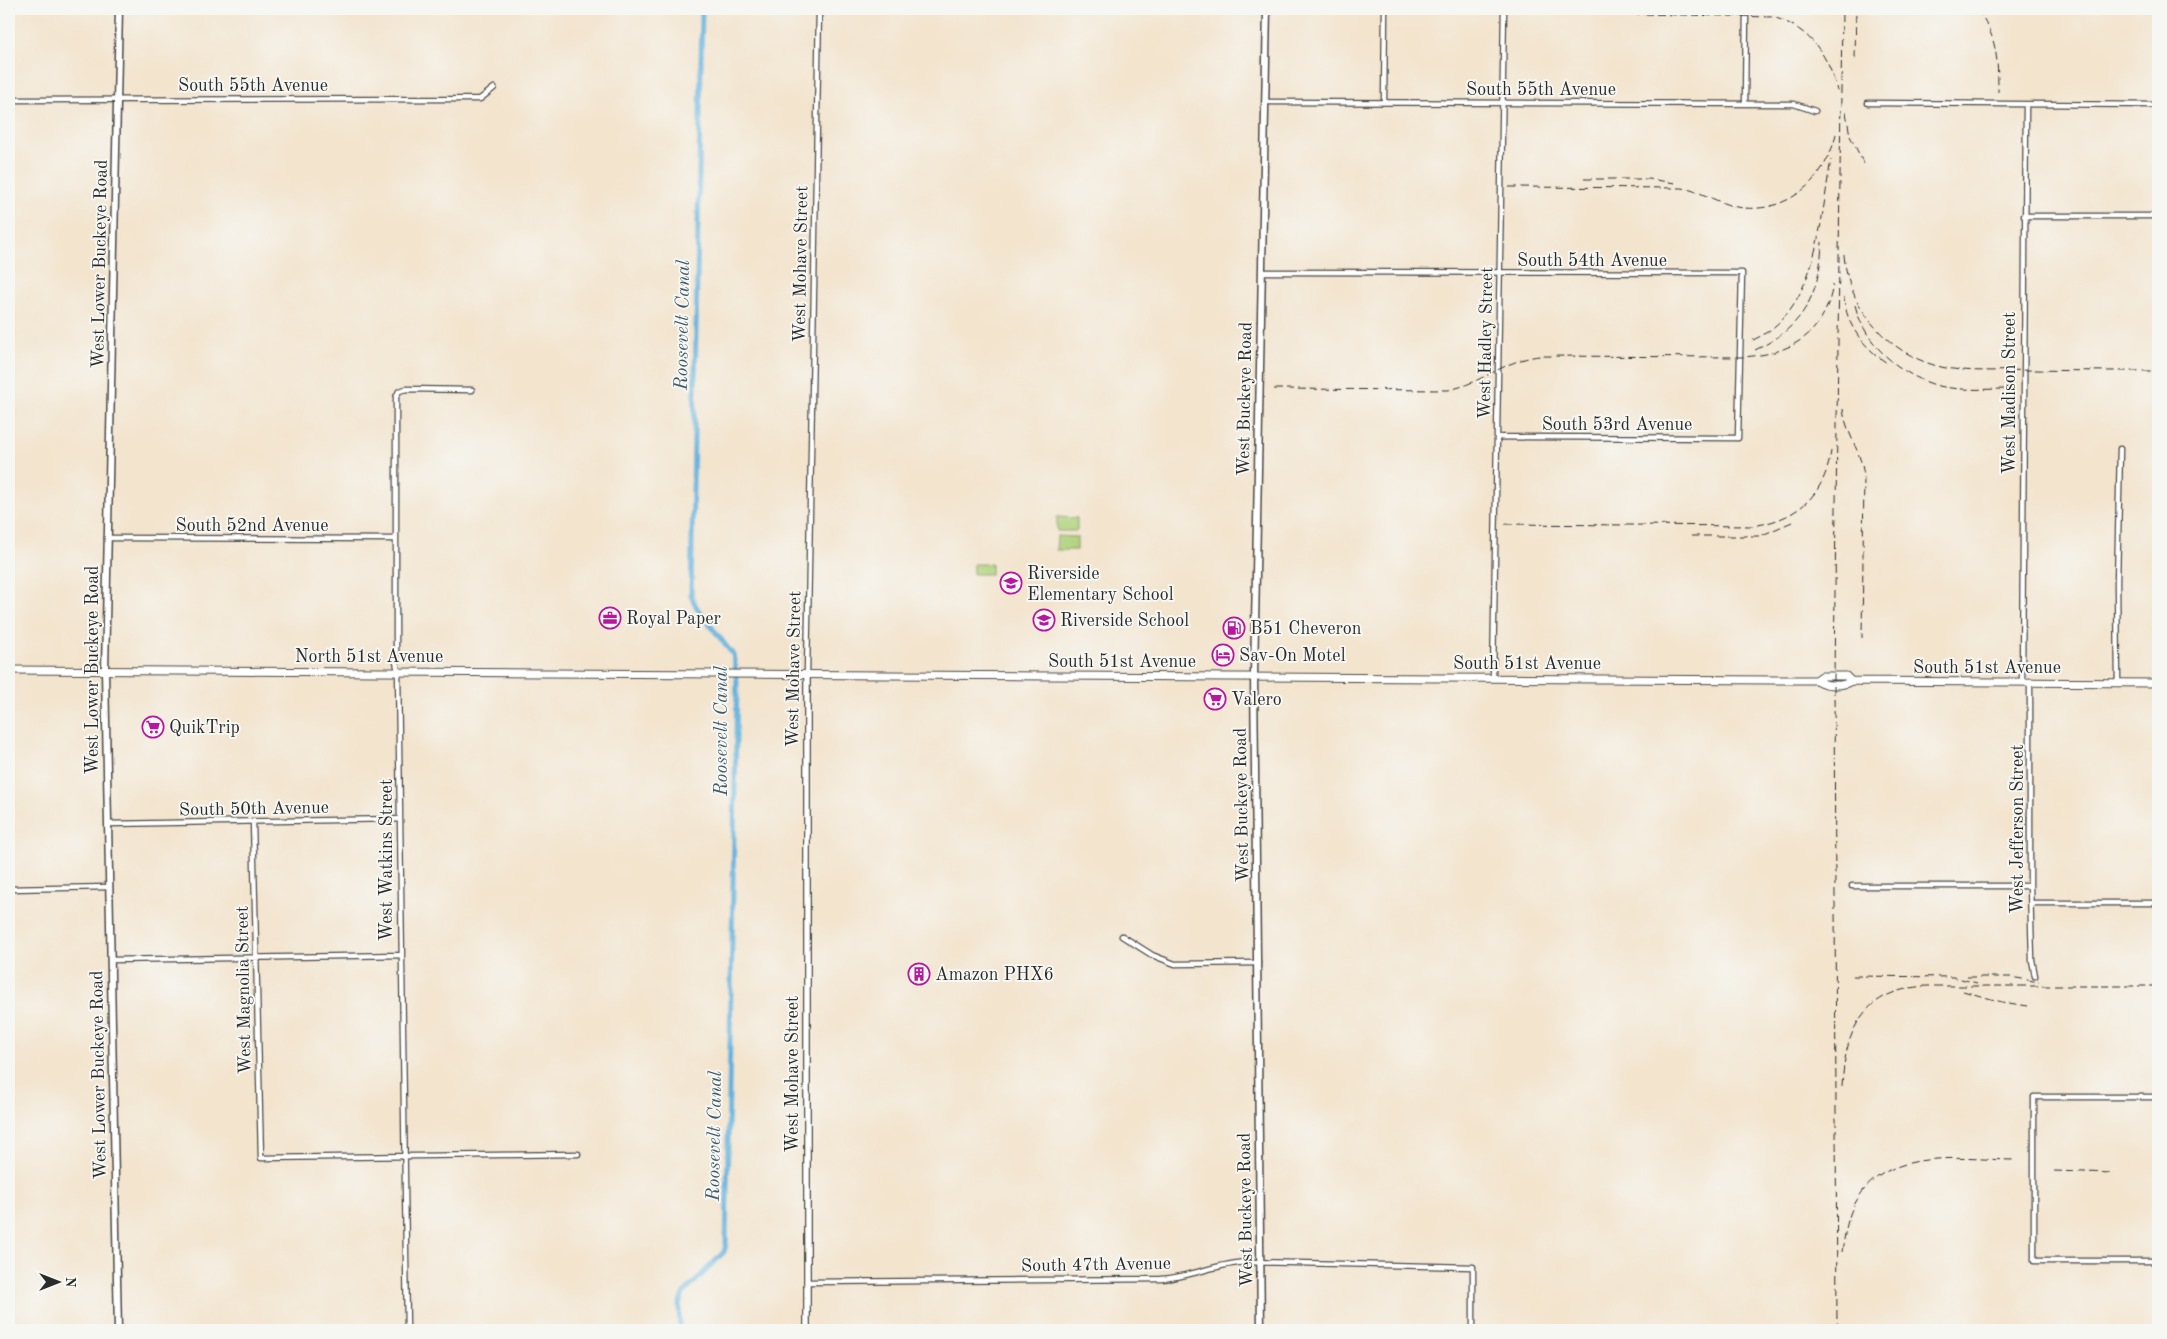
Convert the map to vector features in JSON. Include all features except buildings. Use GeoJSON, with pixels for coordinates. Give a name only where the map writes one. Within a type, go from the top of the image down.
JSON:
{"type":"FeatureCollection","features":[{"type":"Feature","properties":{"kind":"main road","name":"West Lower Buckeye Road"},"geometry":{"type":"LineString","coordinates":[[118,1330],[105,670],[119,9]]}},
{"type":"Feature","properties":{"kind":"main road","name":"West Buckeye Road"},"geometry":{"type":"LineString","coordinates":[[1261,1330],[1254,676],[1266,9]]}},
{"type":"Feature","properties":{"kind":"main road","name":"North 51st Avenue"},"geometry":{"type":"LineString","coordinates":[[9,670],[729,674]]}},
{"type":"Feature","properties":{"kind":"main road","name":"South 51st Avenue"},"geometry":{"type":"LineString","coordinates":[[729,674],[1816,680],[1822,676],[1846,676],[1851,680],[2120,683]]}},
{"type":"Feature","properties":{"kind":"main road"},"geometry":{"type":"LineString","coordinates":[[2120,683],[2158,683]]}},
{"type":"Feature","properties":{"kind":"street","name":"West Mohave Street"},"geometry":{"type":"LineString","coordinates":[[807,1330],[807,674],[819,9]]}},
{"type":"Feature","properties":{"kind":"street"},"geometry":{"type":"LineString","coordinates":[[1384,102],[1386,9]]}},
{"type":"Feature","properties":{"kind":"street","name":"West Hadley Street"},"geometry":{"type":"LineString","coordinates":[[1493,678],[1504,9]]}},
{"type":"Feature","properties":{"kind":"street"},"geometry":{"type":"LineString","coordinates":[[1744,104],[1746,9]]}},
{"type":"Feature","properties":{"kind":"street","name":"South 55th Avenue"},"geometry":{"type":"LineString","coordinates":[[9,100],[482,99],[494,88]]}},
{"type":"Feature","properties":{"kind":"street","name":"South 55th Avenue"},"geometry":{"type":"LineString","coordinates":[[1265,102],[1794,104],[1815,110]]}},
{"type":"Feature","properties":{"kind":"street"},"geometry":{"type":"LineString","coordinates":[[1868,103],[2158,105]]}},
{"type":"Feature","properties":{"kind":"street","name":"West Madison Street"},"geometry":{"type":"LineString","coordinates":[[2022,682],[2026,104]]}},
{"type":"Feature","properties":{"kind":"street"},"geometry":{"type":"LineString","coordinates":[[2024,216],[2158,216]]}},
{"type":"Feature","properties":{"kind":"street","name":"South 54th Avenue"},"geometry":{"type":"LineString","coordinates":[[1262,272],[1742,273],[1738,438]]}},
{"type":"Feature","properties":{"kind":"street","name":"West Watkins Street"},"geometry":{"type":"LineString","coordinates":[[407,1330],[398,672],[396,662],[396,397],[399,391],[472,390]]}},
{"type":"Feature","properties":{"kind":"street","name":"South 53rd Avenue"},"geometry":{"type":"LineString","coordinates":[[1497,437],[1738,438]]}},
{"type":"Feature","properties":{"kind":"street"},"geometry":{"type":"LineString","coordinates":[[2120,449],[2117,583],[2120,683]]}},
{"type":"Feature","properties":{"kind":"street","name":"South 52nd Avenue"},"geometry":{"type":"LineString","coordinates":[[107,538],[396,539]]}},
{"type":"Feature","properties":{"kind":"street","name":"West Jefferson Street"},"geometry":{"type":"LineString","coordinates":[[2030,682],[2030,886],[2032,960],[2035,976]]}},
{"type":"Feature","properties":{"kind":"street","name":"South 50th Avenue"},"geometry":{"type":"LineString","coordinates":[[108,824],[400,819]]}},
{"type":"Feature","properties":{"kind":"street","name":"West Magnolia Street"},"geometry":{"type":"LineString","coordinates":[[253,821],[261,1158],[405,1157]]}},
{"type":"Feature","properties":{"kind":"street"},"geometry":{"type":"LineString","coordinates":[[1852,886],[2030,886]]}},
{"type":"Feature","properties":{"kind":"street"},"geometry":{"type":"LineString","coordinates":[[9,889],[109,887]]}},
{"type":"Feature","properties":{"kind":"street"},"geometry":{"type":"LineString","coordinates":[[2031,903],[2158,903]]}},
{"type":"Feature","properties":{"kind":"street"},"geometry":{"type":"LineString","coordinates":[[1122,936],[1152,954],[1176,964],[1258,963]]}},
{"type":"Feature","properties":{"kind":"street"},"geometry":{"type":"LineString","coordinates":[[111,960],[401,955]]}},
{"type":"Feature","properties":{"kind":"street"},"geometry":{"type":"LineString","coordinates":[[2158,1097],[2034,1097],[2034,1261],[2158,1262]]}},
{"type":"Feature","properties":{"kind":"street"},"geometry":{"type":"LineString","coordinates":[[405,1157],[578,1154]]}},
{"type":"Feature","properties":{"kind":"street","name":"South 47th Avenue"},"geometry":{"type":"LineString","coordinates":[[807,1282],[1161,1279],[1182,1276],[1222,1265],[1260,1262],[1473,1267],[1473,1330]]}},
{"type":"Feature","properties":{"kind":"green space"},"geometry":{"type":"Polygon","coordinates":[[[1057,517],[1077,518],[1077,531],[1057,531],[1057,517]]]}},
{"type":"Feature","properties":{"kind":"green space"},"geometry":{"type":"Polygon","coordinates":[[[1057,536],[1077,537],[1077,550],[1056,550],[1057,536]]]}},
{"type":"Feature","properties":{"kind":"green space"},"geometry":{"type":"Polygon","coordinates":[[[973,564],[991,564],[991,574],[973,574],[973,564]]]}},
{"type":"Feature","properties":{"kind":"waterway","name":"Roosevelt Canal"},"geometry":{"type":"LineString","coordinates":[[680,1330],[679,1305],[683,1294],[724,1252],[726,1245],[737,683],[734,656],[697,608],[691,596],[702,9]]}},
{"type":"Feature","properties":{"kind":"railway"},"geometry":{"type":"LineString","coordinates":[[1837,1330],[1834,676],[1842,9]]}},
{"type":"Feature","properties":{"kind":"railway"},"geometry":{"type":"LineString","coordinates":[[1855,58],[1856,9]]}},
{"type":"Feature","properties":{"kind":"railway"},"geometry":{"type":"LineString","coordinates":[[1977,9],[1989,28],[1995,48],[1998,69],[1998,92]]}},
{"type":"Feature","properties":{"kind":"railway"},"geometry":{"type":"LineString","coordinates":[[1512,11],[1773,17],[1797,28],[1816,45],[1829,66],[1837,91]]}},
{"type":"Feature","properties":{"kind":"railway"},"geometry":{"type":"LineString","coordinates":[[1846,112],[1850,136],[1864,164]]}},
{"type":"Feature","properties":{"kind":"railway"},"geometry":{"type":"LineString","coordinates":[[1509,187],[1682,188],[1695,191],[1732,206],[1768,207],[1785,201],[1812,181],[1823,167],[1831,151],[1836,134]]}},
{"type":"Feature","properties":{"kind":"railway"},"geometry":{"type":"LineString","coordinates":[[1753,340],[1775,326],[1791,308],[1803,286],[1819,236],[1831,160]]}},
{"type":"Feature","properties":{"kind":"railway"},"geometry":{"type":"LineString","coordinates":[[1584,179],[1649,179],[1675,183]]}},
{"type":"Feature","properties":{"kind":"railway"},"geometry":{"type":"LineString","coordinates":[[1755,350],[1786,331],[1806,307],[1818,278],[1822,242]]}},
{"type":"Feature","properties":{"kind":"railway"},"geometry":{"type":"LineString","coordinates":[[1844,255],[1847,275],[1854,294],[1876,328],[1908,354],[1926,363],[1946,368],[1991,371],[2158,371]]}},
{"type":"Feature","properties":{"kind":"railway"},"geometry":{"type":"LineString","coordinates":[[1274,389],[1448,390],[1472,383],[1505,366],[1540,356],[1740,357],[1774,352],[1789,347],[1813,329],[1822,317],[1829,302],[1833,284]]}},
{"type":"Feature","properties":{"kind":"railway"},"geometry":{"type":"LineString","coordinates":[[1844,297],[1848,317],[1857,334],[1870,350],[1887,363]]}},
{"type":"Feature","properties":{"kind":"railway"},"geometry":{"type":"LineString","coordinates":[[1855,305],[1867,333],[1876,345],[1886,356],[1911,375],[1947,388],[2009,389]]}},
{"type":"Feature","properties":{"kind":"railway"},"geometry":{"type":"LineString","coordinates":[[1843,409],[1847,426],[1860,458],[1864,476],[1862,638]]}},
{"type":"Feature","properties":{"kind":"railway"},"geometry":{"type":"LineString","coordinates":[[1505,524],[1752,526],[1768,523],[1795,511],[1815,493],[1828,467],[1831,451]]}},
{"type":"Feature","properties":{"kind":"railway"},"geometry":{"type":"LineString","coordinates":[[1691,536],[1760,536],[1792,522]]}},
{"type":"Feature","properties":{"kind":"railway"},"geometry":{"type":"LineString","coordinates":[[1853,976],[1953,977],[1977,983]]}},
{"type":"Feature","properties":{"kind":"railway"},"geometry":{"type":"LineString","coordinates":[[1967,977],[2011,977],[2039,982]]}},
{"type":"Feature","properties":{"kind":"railway"},"geometry":{"type":"LineString","coordinates":[[1842,1087],[1848,1047],[1853,1031],[1862,1016],[1873,1004],[1887,995],[1905,989],[1927,986],[2158,986]]}},
{"type":"Feature","properties":{"kind":"railway"},"geometry":{"type":"LineString","coordinates":[[1963,991],[2002,1002],[2028,1006]]}},
{"type":"Feature","properties":{"kind":"railway"},"geometry":{"type":"LineString","coordinates":[[1842,1252],[1847,1225],[1857,1200],[1871,1183],[1887,1171],[1907,1164],[1951,1158],[2016,1160]]}},
{"type":"Feature","properties":{"kind":"railway"},"geometry":{"type":"LineString","coordinates":[[2054,1171],[2114,1173]]}},
{"type":"Feature","properties":{"kind":"place","name":"Riverside Elementary School"},"geometry":{"type":"Point","coordinates":[1011,583]}},
{"type":"Feature","properties":{"kind":"place","name":"Royal Paper"},"geometry":{"type":"Point","coordinates":[610,618]}},
{"type":"Feature","properties":{"kind":"place","name":"Riverside School"},"geometry":{"type":"Point","coordinates":[1044,620]}},
{"type":"Feature","properties":{"kind":"place","name":"B51 Cheveron"},"geometry":{"type":"Point","coordinates":[1234,628]}},
{"type":"Feature","properties":{"kind":"place","name":"Sav-On Motel"},"geometry":{"type":"Point","coordinates":[1223,655]}},
{"type":"Feature","properties":{"kind":"place","name":"Valero"},"geometry":{"type":"Point","coordinates":[1215,699]}},
{"type":"Feature","properties":{"kind":"place","name":"QuikTrip"},"geometry":{"type":"Point","coordinates":[153,727]}},
{"type":"Feature","properties":{"kind":"place","name":"Amazon PHX6"},"geometry":{"type":"Point","coordinates":[919,974]}}]}
